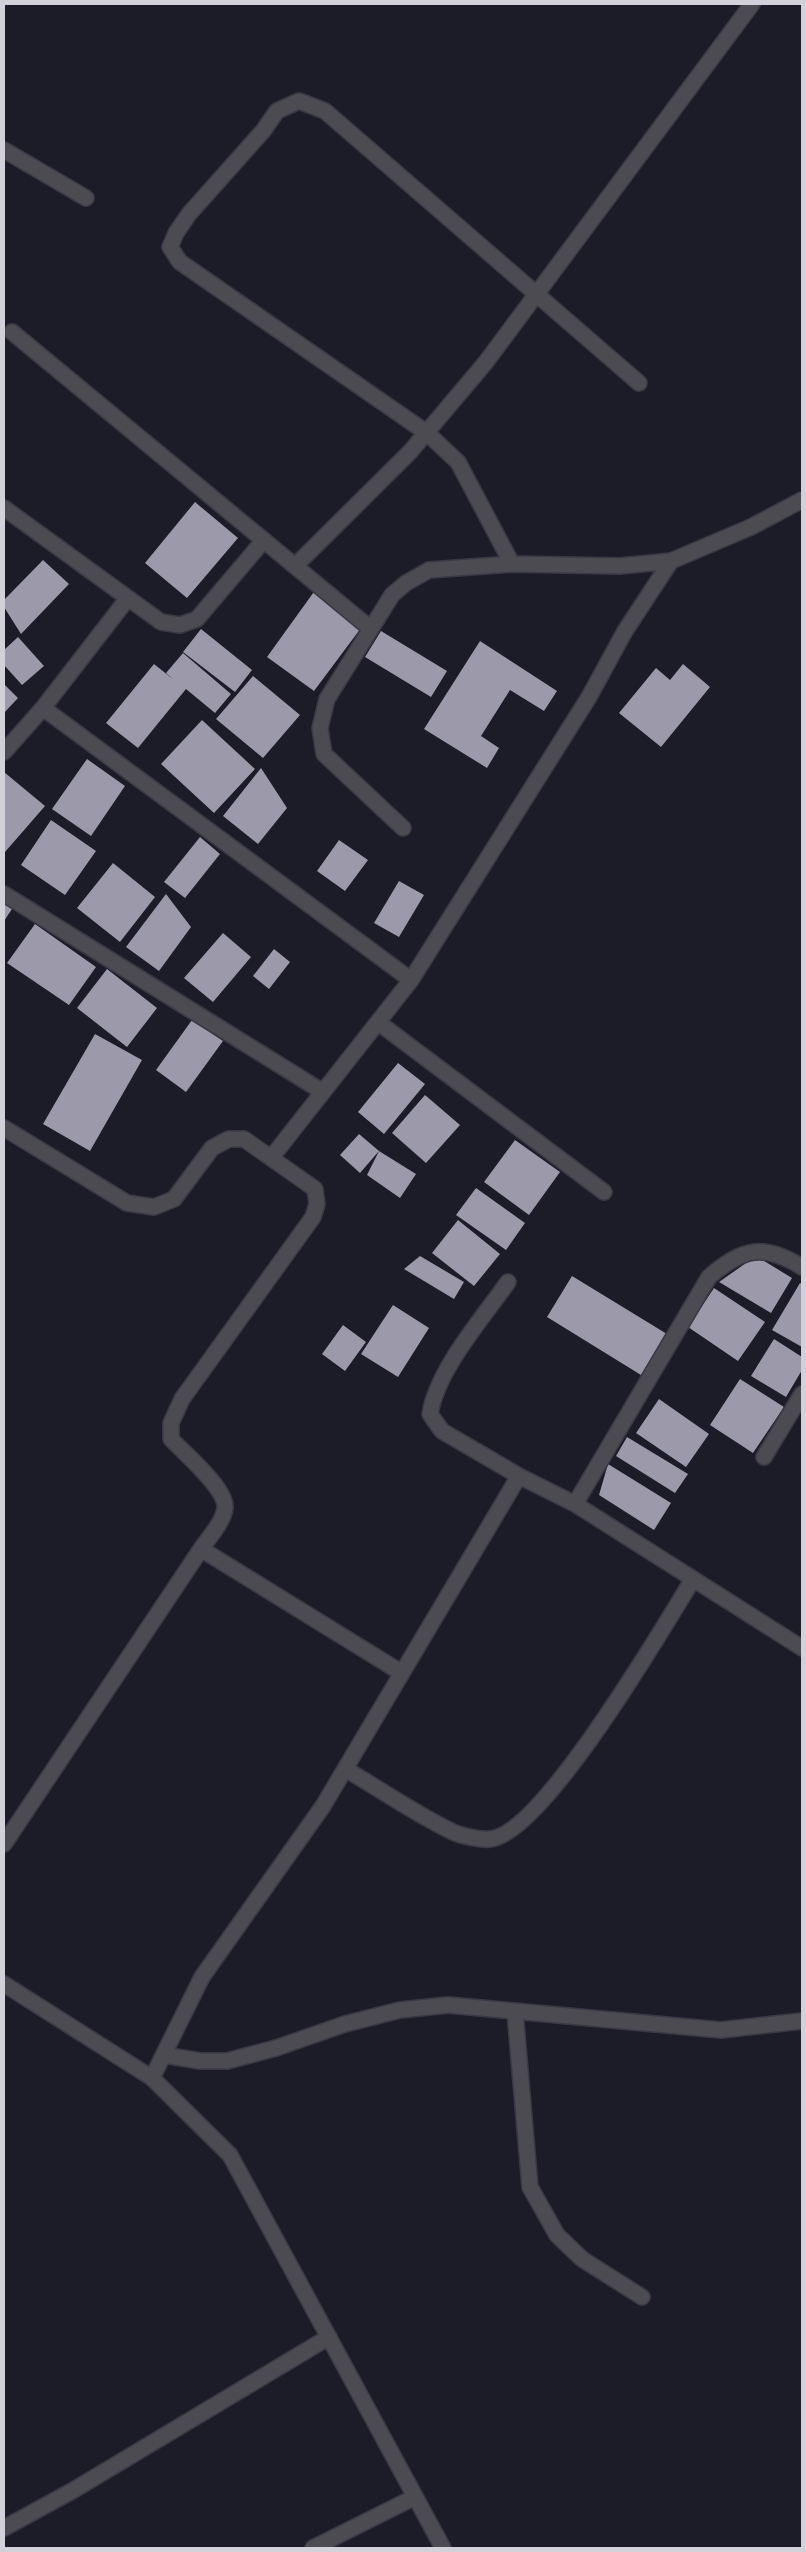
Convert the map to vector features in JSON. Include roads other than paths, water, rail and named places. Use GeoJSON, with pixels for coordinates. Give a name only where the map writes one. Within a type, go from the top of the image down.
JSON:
{"type":"FeatureCollection","features":[{"type":"Feature","properties":{"kind":"street"},"geometry":{"type":"LineString","coordinates":[[295,566],[427,433],[486,362],[752,4]]}},
{"type":"Feature","properties":{"kind":"street"},"geometry":{"type":"LineString","coordinates":[[512,564],[458,462],[427,433],[180,262],[170,247],[176,233],[189,214],[263,130],[277,111],[299,101],[325,111],[640,383]]}},
{"type":"Feature","properties":{"kind":"street"},"geometry":{"type":"LineString","coordinates":[[4,150],[86,198]]}},
{"type":"Feature","properties":{"kind":"street"},"geometry":{"type":"LineString","coordinates":[[12,332],[371,629]]}},
{"type":"Feature","properties":{"kind":"street"},"geometry":{"type":"LineString","coordinates":[[403,828],[324,754],[320,728],[327,699],[392,595],[406,583],[429,570],[512,564],[620,566],[671,561],[751,527],[802,500]]}},
{"type":"Feature","properties":{"kind":"street"},"geometry":{"type":"LineString","coordinates":[[4,508],[161,622],[180,625],[196,619],[264,540]]}},
{"type":"Feature","properties":{"kind":"street"},"geometry":{"type":"LineString","coordinates":[[271,1158],[411,980],[589,697],[625,631],[671,561]]}},
{"type":"Feature","properties":{"kind":"street"},"geometry":{"type":"LineString","coordinates":[[4,752],[43,708],[128,598]]}},
{"type":"Feature","properties":{"kind":"street"},"geometry":{"type":"LineString","coordinates":[[43,708],[411,980]]}},
{"type":"Feature","properties":{"kind":"street"},"geometry":{"type":"LineString","coordinates":[[4,894],[323,1092]]}},
{"type":"Feature","properties":{"kind":"street"},"geometry":{"type":"LineString","coordinates":[[379,1023],[604,1192]]}},
{"type":"Feature","properties":{"kind":"street"},"geometry":{"type":"LineString","coordinates":[[4,1128],[127,1202],[154,1207],[174,1198],[212,1148],[229,1139],[244,1140],[315,1189],[317,1204],[313,1217],[182,1399],[170,1423],[171,1439],[217,1486],[225,1506],[222,1517],[4,1844]]}},
{"type":"Feature","properties":{"kind":"street"},"geometry":{"type":"LineString","coordinates":[[575,1504],[709,1277],[728,1261],[754,1250],[784,1256],[802,1267]]}},
{"type":"Feature","properties":{"kind":"street"},"geometry":{"type":"LineString","coordinates":[[508,1282],[446,1370],[432,1398],[430,1414],[442,1431],[519,1476],[575,1504],[802,1648]]}},
{"type":"Feature","properties":{"kind":"street"},"geometry":{"type":"LineString","coordinates":[[764,1457],[802,1394]]}},
{"type":"Feature","properties":{"kind":"street"},"geometry":{"type":"LineString","coordinates":[[152,2078],[202,1977],[323,1806],[519,1476]]}},
{"type":"Feature","properties":{"kind":"street"},"geometry":{"type":"LineString","coordinates":[[201,1549],[402,1673]]}},
{"type":"Feature","properties":{"kind":"street"},"geometry":{"type":"LineString","coordinates":[[345,1769],[455,1833],[488,1839],[504,1837],[526,1818],[600,1728],[693,1579]]}},
{"type":"Feature","properties":{"kind":"street"},"geometry":{"type":"LineString","coordinates":[[4,1984],[152,2078],[230,2155],[443,2548]]}},
{"type":"Feature","properties":{"kind":"street"},"geometry":{"type":"LineString","coordinates":[[164,2055],[200,2061],[227,2061],[276,2048],[345,2024],[400,2010],[448,2005],[721,2030],[802,2021]]}},
{"type":"Feature","properties":{"kind":"street"},"geometry":{"type":"LineString","coordinates":[[515,2012],[530,2187],[557,2235],[575,2253],[642,2297]]}},
{"type":"Feature","properties":{"kind":"street"},"geometry":{"type":"LineString","coordinates":[[4,2528],[72,2490],[328,2336]]}},
{"type":"Feature","properties":{"kind":"street"},"geometry":{"type":"LineString","coordinates":[[313,2548],[415,2497]]}}]}
